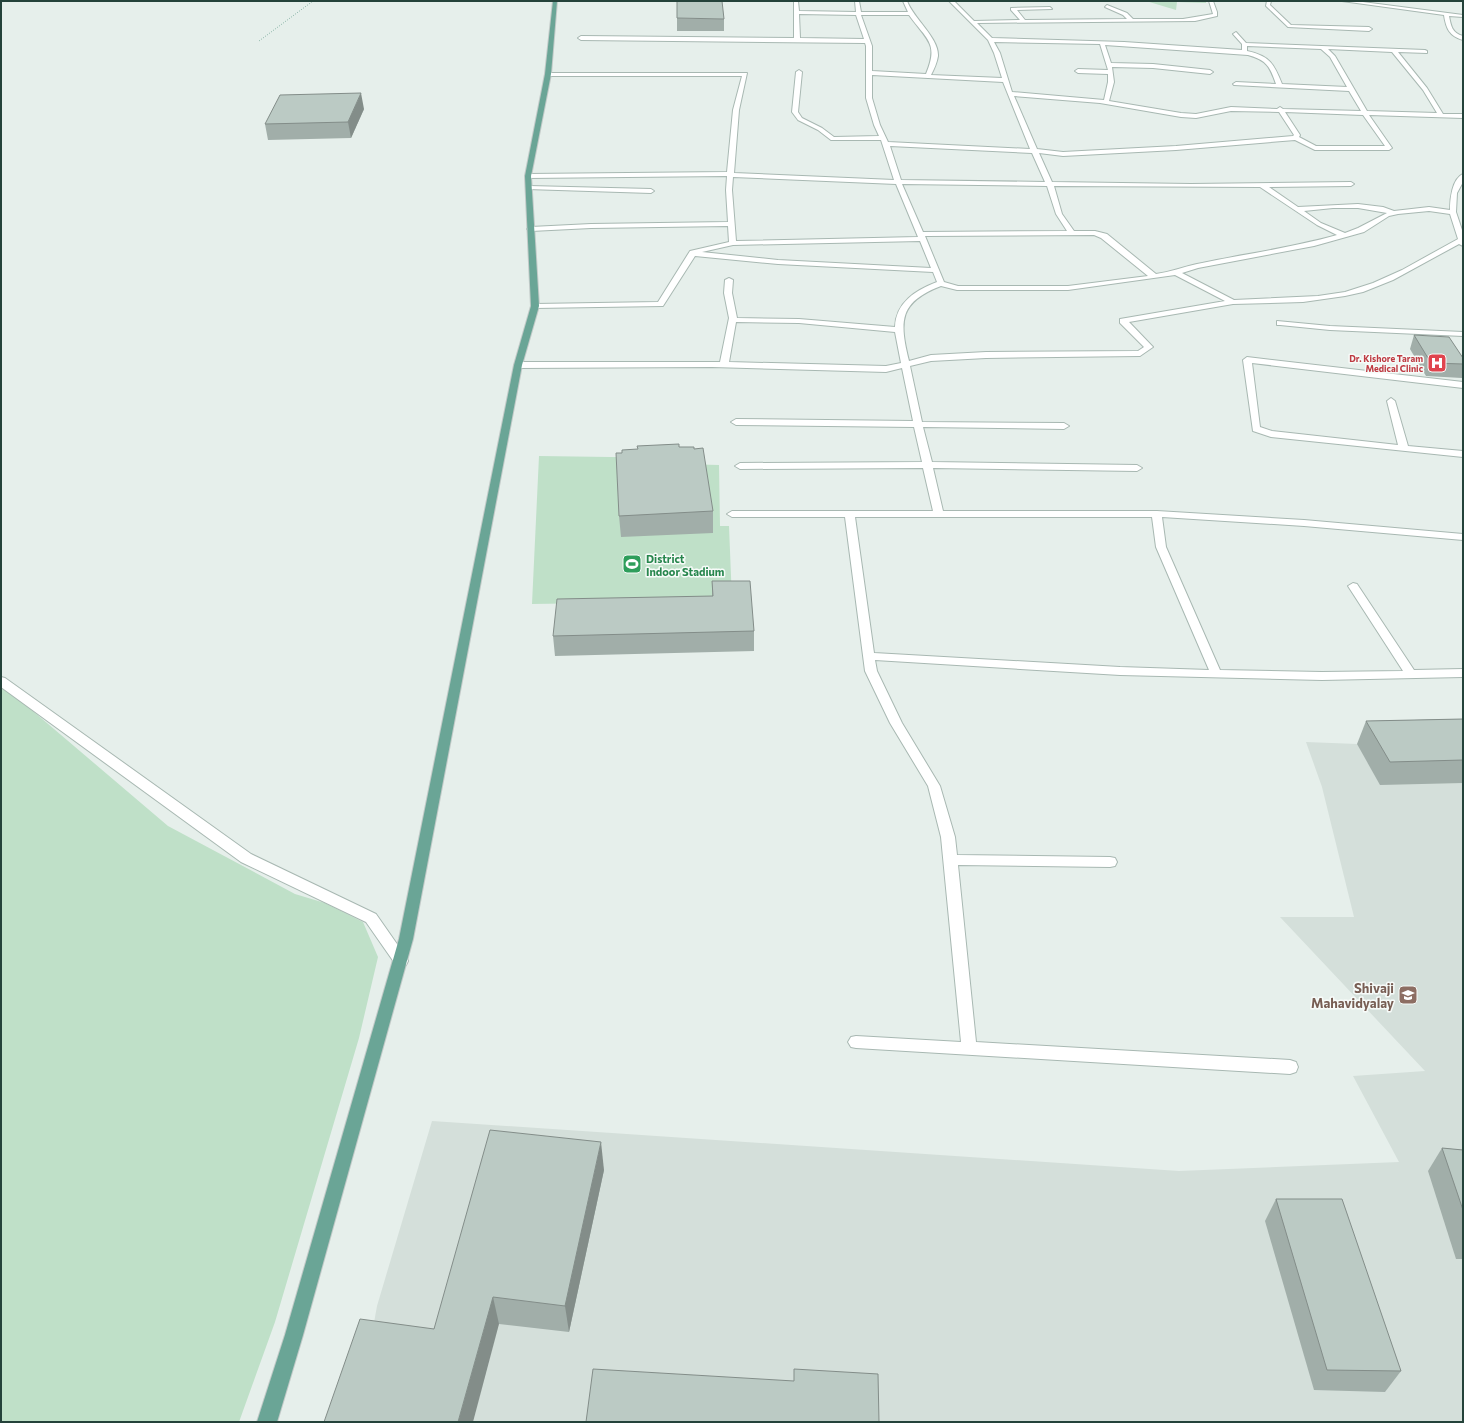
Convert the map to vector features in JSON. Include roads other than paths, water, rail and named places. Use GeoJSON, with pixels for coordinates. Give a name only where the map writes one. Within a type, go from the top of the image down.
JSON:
{"type":"FeatureCollection","features":[{"type":"Feature","properties":{"kind":"main road"},"geometry":{"type":"LineString","coordinates":[[267,1422],[294,1335],[401,961],[518,365],[535,306],[528,182],[548,74],[555,1]]}},
{"type":"Feature","properties":{"kind":"street"},"geometry":{"type":"LineString","coordinates":[[796,1],[797,39]]}},
{"type":"Feature","properties":{"kind":"street"},"geometry":{"type":"LineString","coordinates":[[857,1],[859,19],[869,46],[869,98],[877,125],[898,182],[941,283]]}},
{"type":"Feature","properties":{"kind":"street"},"geometry":{"type":"LineString","coordinates":[[906,1],[910,14],[931,42],[934,50],[935,56],[928,76]]}},
{"type":"Feature","properties":{"kind":"street"},"geometry":{"type":"LineString","coordinates":[[951,1],[991,40],[997,53],[1010,94],[1034,151],[1050,184],[1058,214],[1071,232]]}},
{"type":"Feature","properties":{"kind":"street"},"geometry":{"type":"LineString","coordinates":[[974,22],[1133,20],[1160,22],[1209,17],[1214,15],[1215,12],[1211,1]]}},
{"type":"Feature","properties":{"kind":"street"},"geometry":{"type":"LineString","coordinates":[[1269,1],[1268,5],[1290,26],[1369,29]]}},
{"type":"Feature","properties":{"kind":"street"},"geometry":{"type":"LineString","coordinates":[[1344,1],[1463,16]]}},
{"type":"Feature","properties":{"kind":"street"},"geometry":{"type":"LineString","coordinates":[[1107,6],[1125,14],[1133,20]]}},
{"type":"Feature","properties":{"kind":"street"},"geometry":{"type":"LineString","coordinates":[[1024,22],[1013,9],[1050,8]]}},
{"type":"Feature","properties":{"kind":"street"},"geometry":{"type":"LineString","coordinates":[[796,12],[910,14]]}},
{"type":"Feature","properties":{"kind":"street"},"geometry":{"type":"LineString","coordinates":[[1446,14],[1448,29],[1454,35],[1463,38]]}},
{"type":"Feature","properties":{"kind":"street"},"geometry":{"type":"LineString","coordinates":[[1236,34],[1245,44],[1425,52]]}},
{"type":"Feature","properties":{"kind":"street"},"geometry":{"type":"LineString","coordinates":[[581,38],[797,39],[868,41]]}},
{"type":"Feature","properties":{"kind":"street"},"geometry":{"type":"LineString","coordinates":[[991,40],[1102,43],[1244,52],[1264,58],[1269,62],[1280,86]]}},
{"type":"Feature","properties":{"kind":"street"},"geometry":{"type":"LineString","coordinates":[[1102,43],[1110,64],[1111,72],[1111,82],[1106,102]]}},
{"type":"Feature","properties":{"kind":"street"},"geometry":{"type":"LineString","coordinates":[[1244,52],[1245,44]]}},
{"type":"Feature","properties":{"kind":"street"},"geometry":{"type":"LineString","coordinates":[[799,72],[795,112],[800,119],[820,129],[833,139],[884,141],[1063,154],[1150,150],[1296,138],[1315,148],[1389,148],[1365,113],[1332,56],[1322,47]]}},
{"type":"Feature","properties":{"kind":"street"},"geometry":{"type":"LineString","coordinates":[[1393,50],[1418,78],[1430,95],[1441,115]]}},
{"type":"Feature","properties":{"kind":"street"},"geometry":{"type":"LineString","coordinates":[[1110,64],[1153,66],[1210,72]]}},
{"type":"Feature","properties":{"kind":"street"},"geometry":{"type":"LineString","coordinates":[[1078,71],[1111,72]]}},
{"type":"Feature","properties":{"kind":"street"},"geometry":{"type":"LineString","coordinates":[[870,73],[1005,80]]}},
{"type":"Feature","properties":{"kind":"street"},"geometry":{"type":"LineString","coordinates":[[548,74],[745,74],[736,110],[730,174],[729,190],[733,243]]}},
{"type":"Feature","properties":{"kind":"street"},"geometry":{"type":"LineString","coordinates":[[1236,84],[1352,89]]}},
{"type":"Feature","properties":{"kind":"street"},"geometry":{"type":"LineString","coordinates":[[1010,94],[1106,102],[1181,115],[1196,116],[1231,109],[1463,116]]}},
{"type":"Feature","properties":{"kind":"street"},"geometry":{"type":"LineString","coordinates":[[1280,110],[1298,135],[1296,138]]}},
{"type":"Feature","properties":{"kind":"street"},"geometry":{"type":"LineString","coordinates":[[528,182],[656,173],[730,174],[898,182],[1263,186],[1351,184]]}},
{"type":"Feature","properties":{"kind":"street"},"geometry":{"type":"LineString","coordinates":[[518,365],[724,364],[886,369],[931,358],[986,355],[1140,353],[1149,347],[1123,321],[1233,302],[1298,301],[1346,294],[1394,278],[1462,242],[1453,212],[1454,193],[1463,176]]}},
{"type":"Feature","properties":{"kind":"street"},"geometry":{"type":"LineString","coordinates":[[528,182],[651,190]]}},
{"type":"Feature","properties":{"kind":"street"},"geometry":{"type":"LineString","coordinates":[[1263,186],[1319,224],[1344,235]]}},
{"type":"Feature","properties":{"kind":"street"},"geometry":{"type":"LineString","coordinates":[[1296,209],[1359,205],[1380,207],[1395,213]]}},
{"type":"Feature","properties":{"kind":"street"},"geometry":{"type":"LineString","coordinates":[[939,515],[905,365],[900,330],[900,320],[906,304],[922,290],[941,283],[957,288],[1068,288],[1176,273],[1196,266],[1314,244],[1361,230],[1387,215],[1395,213],[1429,209],[1453,212]]}},
{"type":"Feature","properties":{"kind":"street"},"geometry":{"type":"LineString","coordinates":[[531,229],[591,226],[731,224]]}},
{"type":"Feature","properties":{"kind":"street"},"geometry":{"type":"LineString","coordinates":[[535,306],[660,304],[692,254],[708,248],[733,243],[1071,232],[1095,233],[1104,236],[1154,276]]}},
{"type":"Feature","properties":{"kind":"street"},"geometry":{"type":"LineString","coordinates":[[692,254],[778,262],[935,270]]}},
{"type":"Feature","properties":{"kind":"street"},"geometry":{"type":"LineString","coordinates":[[1176,273],[1233,302]]}},
{"type":"Feature","properties":{"kind":"street"},"geometry":{"type":"LineString","coordinates":[[724,364],[733,320],[728,293],[728,280]]}},
{"type":"Feature","properties":{"kind":"street"},"geometry":{"type":"LineString","coordinates":[[733,320],[799,322],[900,330]]}},
{"type":"Feature","properties":{"kind":"street"},"geometry":{"type":"LineString","coordinates":[[1280,323],[1330,328],[1463,334]]}},
{"type":"Feature","properties":{"kind":"street"},"geometry":{"type":"LineString","coordinates":[[1463,384],[1247,360],[1256,429],[1271,434],[1463,454]]}},
{"type":"Feature","properties":{"kind":"street"},"geometry":{"type":"LineString","coordinates":[[1391,401],[1404,448]]}},
{"type":"Feature","properties":{"kind":"street"},"geometry":{"type":"LineString","coordinates":[[736,422],[1064,426]]}},
{"type":"Feature","properties":{"kind":"street"},"geometry":{"type":"LineString","coordinates":[[740,466],[927,465],[1137,468]]}},
{"type":"Feature","properties":{"kind":"street"},"geometry":{"type":"LineString","coordinates":[[732,514],[1157,514],[1304,523],[1463,537]]}},
{"type":"Feature","properties":{"kind":"street"},"geometry":{"type":"LineString","coordinates":[[850,514],[871,671],[896,723],[934,786],[948,837],[968,1048]]}},
{"type":"Feature","properties":{"kind":"street"},"geometry":{"type":"LineString","coordinates":[[1157,514],[1161,547],[1216,673]]}},
{"type":"Feature","properties":{"kind":"street"},"geometry":{"type":"LineString","coordinates":[[1352,586],[1411,674]]}},
{"type":"Feature","properties":{"kind":"street"},"geometry":{"type":"LineString","coordinates":[[869,656],[1120,671],[1322,676],[1463,673]]}},
{"type":"Feature","properties":{"kind":"street"},"geometry":{"type":"LineString","coordinates":[[1,681],[246,858],[371,918],[401,961]]}},
{"type":"Feature","properties":{"kind":"street"},"geometry":{"type":"LineString","coordinates":[[950,860],[1110,862]]}},
{"type":"Feature","properties":{"kind":"street"},"geometry":{"type":"LineString","coordinates":[[856,1042],[1290,1067]]}},
{"type":"Feature","properties":{"kind":"place","name":"Dr. Kishore Taram Medical Clinic"},"geometry":{"type":"Point","coordinates":[1437,363]}},
{"type":"Feature","properties":{"kind":"place","name":"District Indoor Stadium"},"geometry":{"type":"Point","coordinates":[632,564]}},
{"type":"Feature","properties":{"kind":"place","name":"Shivaji Mahavidyalay"},"geometry":{"type":"Point","coordinates":[1408,995]}}]}
